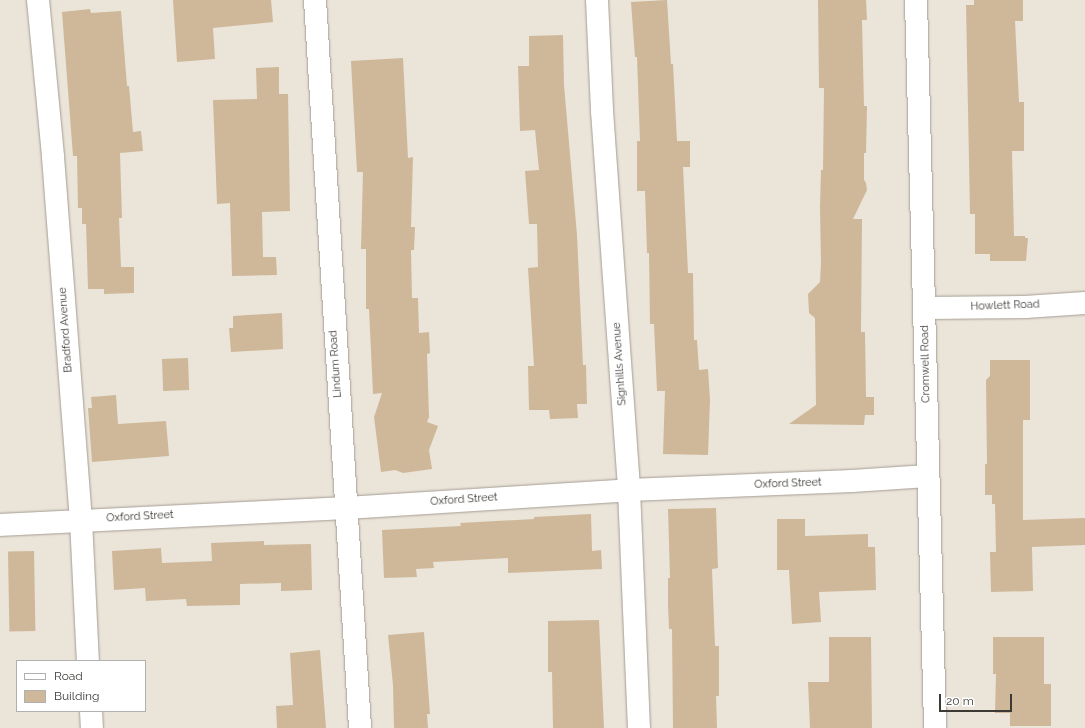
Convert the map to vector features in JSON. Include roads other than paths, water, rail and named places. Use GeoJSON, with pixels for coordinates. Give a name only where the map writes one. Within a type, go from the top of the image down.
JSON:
{"type":"FeatureCollection","features":[{"type":"Feature","properties":{"kind":"street","name":"Bradford Avenue"},"geometry":{"type":"LineString","coordinates":[[38,0],[81,520],[88,660]]}},
{"type":"Feature","properties":{"kind":"street","name":"Lindum Road"},"geometry":{"type":"LineString","coordinates":[[315,0],[360,728]]}},
{"type":"Feature","properties":{"kind":"street","name":"Signhills Avenue"},"geometry":{"type":"LineString","coordinates":[[597,0],[602,111],[630,490],[639,728]]}},
{"type":"Feature","properties":{"kind":"street","name":"Cromwell Road"},"geometry":{"type":"LineString","coordinates":[[916,0],[935,728]]}},
{"type":"Feature","properties":{"kind":"street","name":"Howlett Road"},"geometry":{"type":"LineString","coordinates":[[925,308],[1025,307],[1085,303]]}},
{"type":"Feature","properties":{"kind":"street","name":"Oxford Street"},"geometry":{"type":"LineString","coordinates":[[0,525],[346,508],[630,490],[852,481],[928,476]]}},
{"type":"Feature","properties":{"kind":"street"},"geometry":{"type":"LineString","coordinates":[[91,712],[92,728]]}}]}
